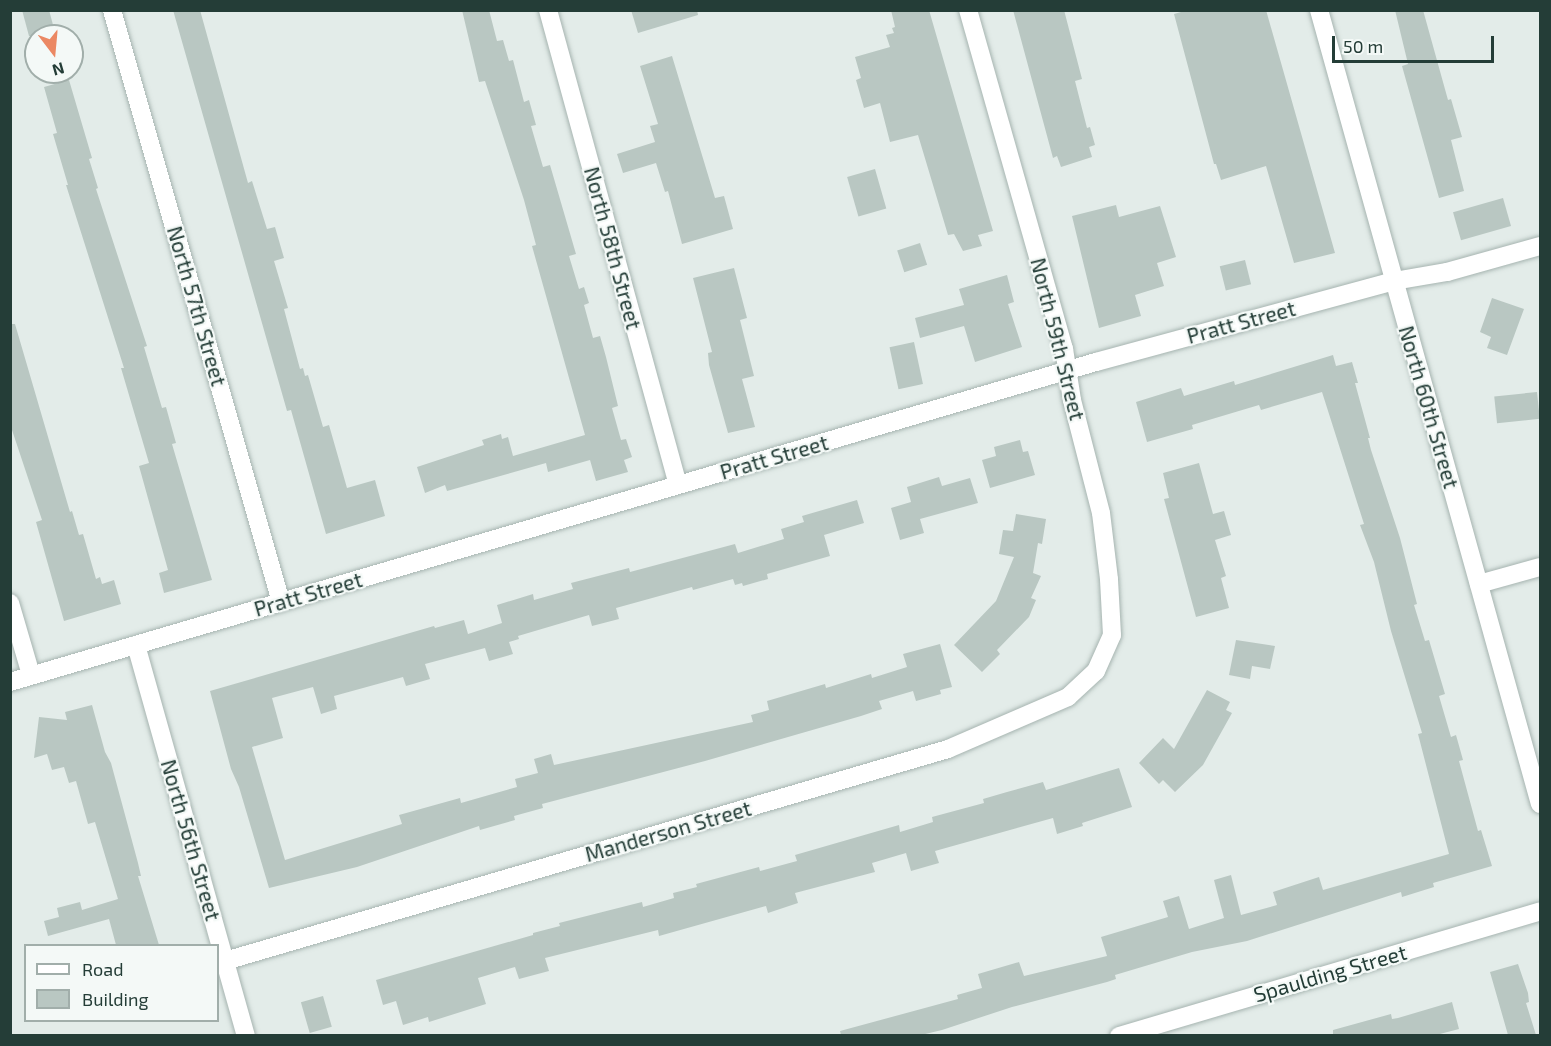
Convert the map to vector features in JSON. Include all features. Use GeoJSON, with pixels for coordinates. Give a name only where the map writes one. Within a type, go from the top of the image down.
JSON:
{"type":"FeatureCollection","features":[{"type":"Feature","properties":{"kind":"street","name":"North 57th Street"},"geometry":{"type":"LineString","coordinates":[[112,10],[281,602]]}},
{"type":"Feature","properties":{"kind":"street","name":"North 58th Street"},"geometry":{"type":"LineString","coordinates":[[548,10],[678,485]]}},
{"type":"Feature","properties":{"kind":"street","name":"North 59th Street"},"geometry":{"type":"LineString","coordinates":[[968,10],[1064,350],[1106,542],[1112,635],[1096,671]]}},
{"type":"Feature","properties":{"kind":"street","name":"North 60th Street"},"geometry":{"type":"LineString","coordinates":[[1319,10],[1540,804]]}},
{"type":"Feature","properties":{"kind":"street","name":"Pratt Street"},"geometry":{"type":"LineString","coordinates":[[10,682],[1067,371],[1394,281],[1446,272],[1540,246]]}},
{"type":"Feature","properties":{"kind":"street"},"geometry":{"type":"LineString","coordinates":[[1479,584],[1540,567]]}},
{"type":"Feature","properties":{"kind":"street"},"geometry":{"type":"LineString","coordinates":[[10,603],[31,675]]}},
{"type":"Feature","properties":{"kind":"street","name":"North 56th Street"},"geometry":{"type":"LineString","coordinates":[[136,645],[246,1035]]}},
{"type":"Feature","properties":{"kind":"street","name":"Manderson Street"},"geometry":{"type":"LineString","coordinates":[[225,961],[948,749],[1068,697],[1096,671]]}},
{"type":"Feature","properties":{"kind":"street","name":"Spaulding Street"},"geometry":{"type":"LineString","coordinates":[[1119,1035],[1540,911]]}},
{"type":"Feature","properties":{"kind":"building"},"geometry":{"type":"Polygon","coordinates":[[[22,10],[49,10],[53,24],[26,24],[22,10]]]}},
{"type":"Feature","properties":{"kind":"building"},"geometry":{"type":"Polygon","coordinates":[[[173,10],[200,10],[248,183],[252,181],[267,229],[275,227],[284,258],[274,261],[288,308],[284,309],[300,369],[303,368],[305,376],[308,375],[323,427],[329,425],[347,488],[375,480],[385,516],[326,534],[291,410],[287,411],[173,10]]]}},
{"type":"Feature","properties":{"kind":"building"},"geometry":{"type":"Polygon","coordinates":[[[462,10],[489,10],[497,41],[503,40],[509,61],[513,60],[524,102],[529,100],[536,125],[531,126],[543,167],[550,165],[576,254],[569,256],[579,289],[584,287],[589,303],[584,305],[593,338],[600,336],[606,357],[618,406],[612,408],[621,440],[626,439],[632,457],[624,460],[628,472],[596,481],[590,460],[548,472],[546,463],[447,491],[445,485],[425,493],[417,467],[484,445],[482,440],[501,434],[502,439],[508,437],[513,456],[585,435],[532,246],[536,245],[524,200],[485,81],[479,82],[462,10]]]}},
{"type":"Feature","properties":{"kind":"building"},"geometry":{"type":"Polygon","coordinates":[[[631,10],[697,10],[698,15],[638,33],[631,10]]]}},
{"type":"Feature","properties":{"kind":"building"},"geometry":{"type":"Polygon","coordinates":[[[891,10],[929,10],[993,231],[978,235],[982,246],[963,251],[954,234],[948,235],[918,135],[890,142],[880,103],[864,108],[856,80],[861,78],[855,57],[890,47],[886,35],[894,33],[892,28],[895,27],[891,10]]]}},
{"type":"Feature","properties":{"kind":"building"},"geometry":{"type":"Polygon","coordinates":[[[1013,10],[1064,10],[1082,79],[1075,81],[1087,128],[1090,127],[1095,145],[1089,147],[1092,157],[1061,167],[1057,156],[1053,158],[1013,10]]]}},
{"type":"Feature","properties":{"kind":"building"},"geometry":{"type":"Polygon","coordinates":[[[1188,10],[1266,10],[1335,253],[1294,263],[1266,166],[1221,180],[1216,164],[1214,164],[1174,14],[1188,10]]]}},
{"type":"Feature","properties":{"kind":"building"},"geometry":{"type":"Polygon","coordinates":[[[1395,10],[1423,10],[1448,100],[1451,99],[1462,137],[1451,140],[1464,191],[1439,198],[1402,66],[1408,64],[1395,10]]]}},
{"type":"Feature","properties":{"kind":"building"},"geometry":{"type":"Polygon","coordinates":[[[672,56],[715,198],[724,196],[733,229],[682,244],[668,191],[665,192],[656,163],[623,173],[617,154],[655,142],[650,126],[658,124],[640,66],[672,56]]]}},
{"type":"Feature","properties":{"kind":"building"},"geometry":{"type":"Polygon","coordinates":[[[70,84],[92,158],[89,159],[98,188],[96,189],[147,346],[144,347],[162,408],[166,407],[176,443],[172,444],[212,580],[164,593],[159,573],[168,570],[139,466],[149,463],[121,368],[124,368],[66,185],[68,185],[53,134],[57,133],[44,87],[70,84]]]}},
{"type":"Feature","properties":{"kind":"building"},"geometry":{"type":"Polygon","coordinates":[[[875,169],[886,208],[858,216],[847,177],[875,169]]]}},
{"type":"Feature","properties":{"kind":"building"},"geometry":{"type":"Polygon","coordinates":[[[1503,198],[1511,226],[1461,240],[1453,212],[1503,198]]]}},
{"type":"Feature","properties":{"kind":"building"},"geometry":{"type":"Polygon","coordinates":[[[1116,205],[1119,217],[1160,206],[1176,257],[1157,263],[1164,286],[1135,295],[1141,316],[1099,328],[1072,216],[1116,205]]]}},
{"type":"Feature","properties":{"kind":"building"},"geometry":{"type":"Polygon","coordinates":[[[920,243],[927,265],[904,272],[897,250],[920,243]]]}},
{"type":"Feature","properties":{"kind":"building"},"geometry":{"type":"Polygon","coordinates":[[[1245,260],[1251,284],[1226,291],[1220,266],[1245,260]]]}},
{"type":"Feature","properties":{"kind":"building"},"geometry":{"type":"Polygon","coordinates":[[[734,268],[747,318],[740,320],[754,376],[742,379],[755,427],[728,433],[709,365],[708,353],[712,352],[693,278],[734,268]]]}},
{"type":"Feature","properties":{"kind":"building"},"geometry":{"type":"Polygon","coordinates":[[[1007,275],[1014,302],[1008,304],[1022,347],[975,362],[964,326],[920,338],[915,318],[964,305],[959,289],[1007,275]]]}},
{"type":"Feature","properties":{"kind":"building"},"geometry":{"type":"Polygon","coordinates":[[[1492,298],[1524,309],[1507,355],[1487,348],[1491,337],[1480,332],[1492,298]]]}},
{"type":"Feature","properties":{"kind":"building"},"geometry":{"type":"Polygon","coordinates":[[[10,324],[15,324],[70,512],[72,511],[79,535],[83,534],[96,579],[100,577],[102,584],[114,580],[121,604],[64,621],[36,522],[42,520],[10,424],[10,324]]]}},
{"type":"Feature","properties":{"kind":"building"},"geometry":{"type":"Polygon","coordinates":[[[914,342],[923,384],[898,389],[890,347],[914,342]]]}},
{"type":"Feature","properties":{"kind":"building"},"geometry":{"type":"Polygon","coordinates":[[[1333,355],[1336,366],[1352,362],[1371,450],[1400,538],[1417,604],[1414,605],[1425,641],[1429,640],[1445,694],[1439,696],[1451,737],[1456,735],[1463,760],[1459,761],[1478,831],[1481,830],[1492,866],[1433,883],[1434,887],[1402,897],[1401,892],[1247,941],[1192,952],[1115,975],[1116,979],[1107,982],[1012,1007],[942,1030],[921,1035],[841,1035],[840,1031],[958,999],[957,995],[982,988],[978,974],[1019,962],[1024,976],[1107,956],[1101,937],[1168,917],[1163,901],[1179,896],[1189,929],[1224,918],[1214,880],[1231,875],[1241,915],[1277,905],[1273,892],[1319,877],[1323,890],[1449,854],[1418,734],[1422,733],[1391,631],[1374,562],[1360,525],[1364,524],[1322,392],[1261,410],[1259,405],[1192,425],[1193,429],[1147,442],[1136,402],[1181,388],[1184,396],[1234,381],[1235,385],[1333,355]]]}},
{"type":"Feature","properties":{"kind":"building"},"geometry":{"type":"Polygon","coordinates":[[[1537,392],[1540,419],[1497,423],[1494,396],[1537,392]]]}},
{"type":"Feature","properties":{"kind":"building"},"geometry":{"type":"Polygon","coordinates":[[[1020,440],[1023,452],[1028,451],[1035,475],[990,488],[982,460],[996,456],[994,447],[1020,440]]]}},
{"type":"Feature","properties":{"kind":"building"},"geometry":{"type":"Polygon","coordinates":[[[1199,463],[1213,514],[1224,511],[1231,535],[1215,540],[1226,576],[1221,578],[1229,608],[1196,617],[1164,499],[1169,498],[1163,473],[1199,463]]]}},
{"type":"Feature","properties":{"kind":"building"},"geometry":{"type":"Polygon","coordinates":[[[939,477],[942,486],[970,478],[978,503],[920,519],[924,533],[900,540],[891,508],[911,502],[907,487],[939,477]]]}},
{"type":"Feature","properties":{"kind":"building"},"geometry":{"type":"Polygon","coordinates":[[[857,500],[864,523],[824,535],[830,556],[767,574],[768,579],[743,586],[742,583],[735,585],[733,579],[693,590],[692,587],[616,608],[619,619],[592,626],[589,615],[518,636],[519,639],[509,642],[513,654],[489,661],[485,648],[425,664],[430,679],[406,686],[403,677],[334,696],[337,709],[321,714],[313,687],[272,698],[283,738],[252,747],[285,860],[402,824],[399,815],[460,798],[461,803],[517,787],[515,779],[538,773],[534,759],[551,754],[554,765],[753,722],[751,715],[769,710],[767,701],[825,684],[826,688],[871,674],[872,678],[907,667],[903,654],[940,644],[952,687],[940,690],[941,694],[916,701],[913,691],[879,701],[882,709],[861,716],[705,761],[542,804],[543,808],[514,816],[515,820],[480,830],[479,826],[357,867],[269,888],[239,787],[231,769],[210,691],[434,626],[435,628],[464,620],[468,634],[502,623],[497,605],[533,594],[534,600],[573,589],[571,583],[629,568],[630,572],[735,544],[738,553],[784,539],[781,529],[804,522],[802,516],[857,500]]]}},
{"type":"Feature","properties":{"kind":"building"},"geometry":{"type":"Polygon","coordinates":[[[1016,514],[1046,519],[1042,544],[1038,543],[1033,573],[1041,576],[1031,598],[1036,600],[1029,617],[997,650],[1000,654],[982,672],[954,645],[996,601],[1014,557],[999,554],[1003,530],[1013,531],[1016,514]]]}},
{"type":"Feature","properties":{"kind":"building"},"geometry":{"type":"Polygon","coordinates":[[[1236,640],[1275,646],[1270,669],[1252,666],[1250,679],[1229,675],[1236,640]]]}},
{"type":"Feature","properties":{"kind":"building"},"geometry":{"type":"Polygon","coordinates":[[[1207,690],[1230,702],[1226,710],[1232,713],[1203,765],[1175,792],[1163,780],[1159,784],[1139,763],[1163,738],[1174,749],[1207,690]]]}},
{"type":"Feature","properties":{"kind":"building"},"geometry":{"type":"Polygon","coordinates":[[[92,705],[105,752],[111,763],[138,863],[141,876],[138,876],[159,944],[116,944],[109,919],[48,936],[44,921],[59,917],[57,908],[80,902],[82,910],[118,899],[95,822],[88,824],[76,781],[69,783],[64,767],[52,770],[47,754],[34,758],[39,717],[67,720],[65,712],[92,705]]]}},
{"type":"Feature","properties":{"kind":"building"},"geometry":{"type":"Polygon","coordinates":[[[1119,768],[1132,807],[1082,823],[1083,826],[1057,834],[1053,818],[935,851],[939,863],[911,871],[906,853],[872,863],[875,872],[795,893],[798,903],[768,913],[766,906],[659,936],[658,930],[545,958],[549,971],[519,979],[515,967],[478,978],[486,1004],[429,1022],[428,1017],[403,1025],[396,1001],[383,1005],[376,980],[533,935],[533,933],[560,926],[559,923],[642,902],[643,907],[674,898],[673,893],[697,887],[696,884],[759,867],[760,871],[797,861],[795,855],[899,825],[900,832],[933,822],[932,817],[984,803],[983,799],[1007,792],[1043,782],[1046,790],[1119,768]]]}},
{"type":"Feature","properties":{"kind":"building"},"geometry":{"type":"Polygon","coordinates":[[[1518,964],[1528,993],[1529,1002],[1526,1003],[1536,1035],[1508,1035],[1490,972],[1518,964]]]}},
{"type":"Feature","properties":{"kind":"building"},"geometry":{"type":"Polygon","coordinates":[[[323,996],[332,1027],[310,1033],[301,1002],[323,996]]]}},
{"type":"Feature","properties":{"kind":"building"},"geometry":{"type":"Polygon","coordinates":[[[1452,1002],[1459,1029],[1436,1035],[1333,1035],[1333,1030],[1391,1014],[1392,1019],[1398,1018],[1452,1002]]]}}]}
